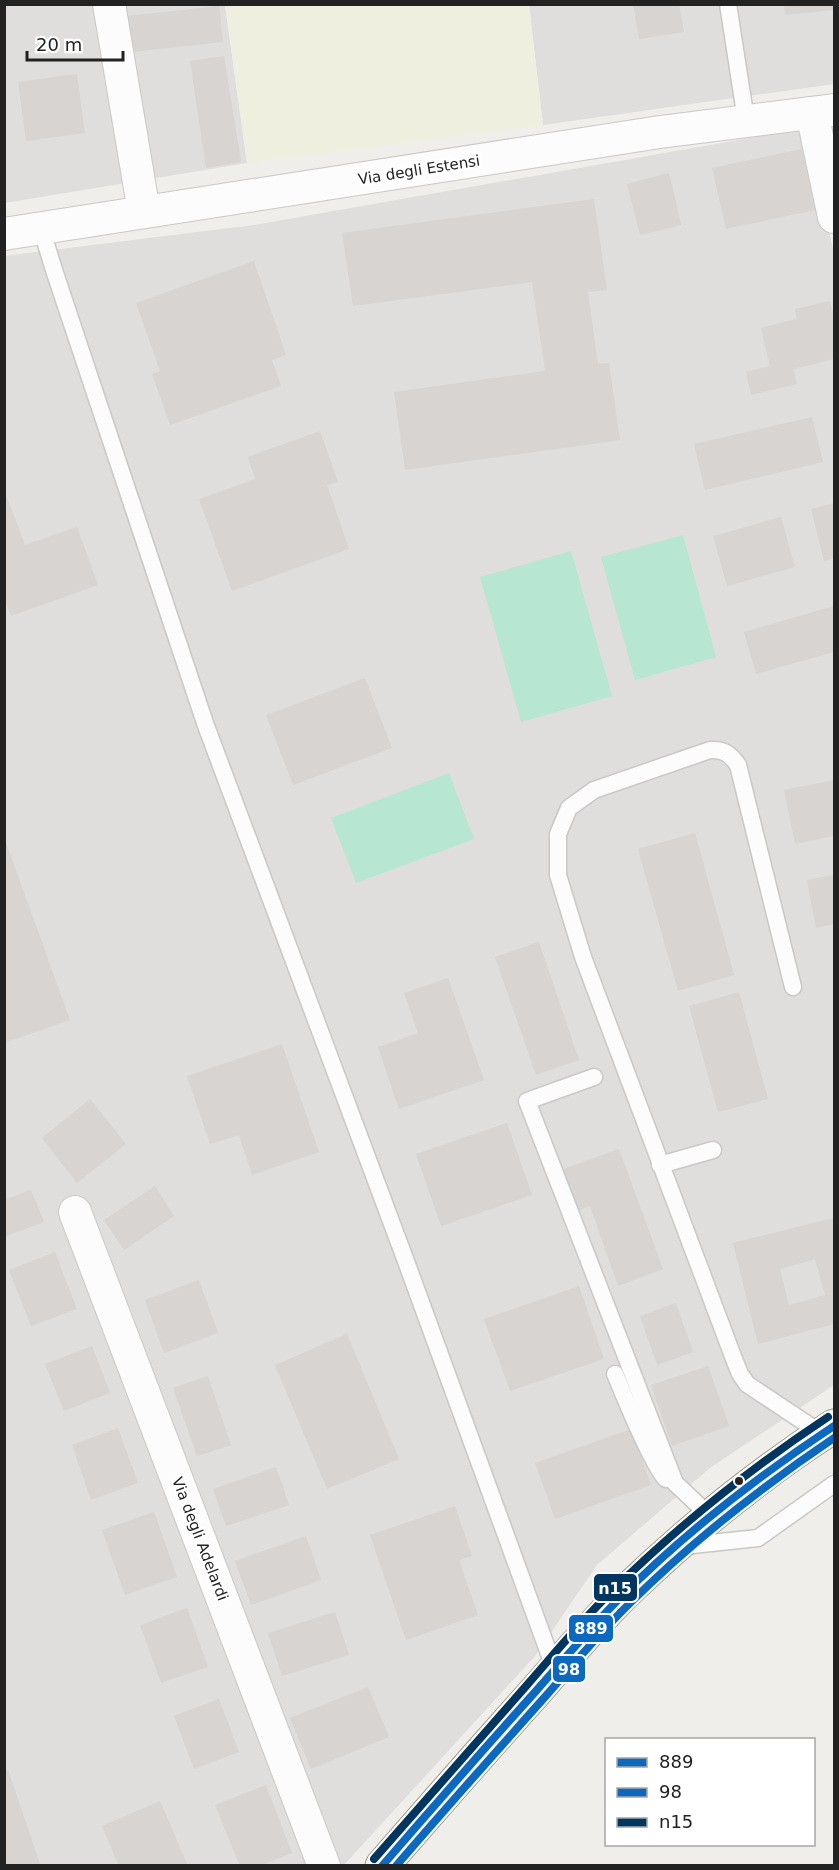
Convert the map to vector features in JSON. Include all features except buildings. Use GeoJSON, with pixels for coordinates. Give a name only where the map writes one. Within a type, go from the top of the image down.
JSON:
{"type":"FeatureCollection","features":[{"type":"Feature","properties":{"kind":"main road"},"geometry":{"type":"LineString","coordinates":[[382,1866],[616,1601],[711,1516],[828,1430]]}},
{"type":"Feature","properties":{"kind":"street"},"geometry":{"type":"LineString","coordinates":[[109,4],[144,212]]}},
{"type":"Feature","properties":{"kind":"street"},"geometry":{"type":"LineString","coordinates":[[823,111],[834,217]]}},
{"type":"Feature","properties":{"kind":"street","name":"Via degli Estensi"},"geometry":{"type":"LineString","coordinates":[[4,234],[660,132],[823,111]]}},
{"type":"Feature","properties":{"kind":"street","name":"Via degli Adelardi"},"geometry":{"type":"LineString","coordinates":[[75,1212],[324,1866]]}},
{"type":"Feature","properties":{"kind":"lane"},"geometry":{"type":"LineString","coordinates":[[728,4],[747,120]]}},
{"type":"Feature","properties":{"kind":"lane"},"geometry":{"type":"LineString","coordinates":[[41,228],[205,723],[407,1264],[555,1670]]}},
{"type":"Feature","properties":{"kind":"lane"},"geometry":{"type":"LineString","coordinates":[[793,987],[738,765],[731,755],[720,749],[710,750],[594,789],[569,808],[558,834],[558,875],[583,957],[740,1374],[747,1384],[828,1430]]}},
{"type":"Feature","properties":{"kind":"lane"},"geometry":{"type":"LineString","coordinates":[[594,1077],[527,1101],[675,1483]]}},
{"type":"Feature","properties":{"kind":"lane"},"geometry":{"type":"LineString","coordinates":[[660,1165],[713,1150]]}},
{"type":"Feature","properties":{"kind":"lane"},"geometry":{"type":"LineString","coordinates":[[615,1374],[662,1477],[675,1483],[711,1516]]}},
{"type":"Feature","properties":{"kind":"lane"},"geometry":{"type":"LineString","coordinates":[[674,1547],[758,1538],[834,1484]]}},
{"type":"Feature","properties":{"kind":"shaded area"},"geometry":{"type":"Polygon","coordinates":[[[5,5],[225,5],[247,163],[5,203],[5,5]]]}},
{"type":"Feature","properties":{"kind":"shaded area"},"geometry":{"type":"Polygon","coordinates":[[[529,5],[834,5],[834,84],[543,125],[529,5]]]}},
{"type":"Feature","properties":{"kind":"shaded area"},"geometry":{"type":"Polygon","coordinates":[[[807,128],[834,254],[834,1385],[710,1468],[597,1565],[535,1656],[344,1865],[5,1865],[4,256],[254,225],[807,128]]]}},
{"type":"Feature","properties":{"kind":"green space"},"geometry":{"type":"Polygon","coordinates":[[[225,5],[529,5],[543,125],[247,163],[225,5]]]}},
{"type":"Feature","properties":{"kind":"green space"},"geometry":{"type":"Polygon","coordinates":[[[683,535],[716,657],[635,680],[601,557],[683,535]]]}},
{"type":"Feature","properties":{"kind":"green space"},"geometry":{"type":"Polygon","coordinates":[[[571,551],[612,696],[521,722],[480,577],[571,551]]]}},
{"type":"Feature","properties":{"kind":"green space"},"geometry":{"type":"Polygon","coordinates":[[[449,773],[474,839],[356,883],[331,818],[449,773]]]}},
{"type":"Feature","properties":{"kind":"transit line","name":"n15"},"geometry":{"type":"LineString","coordinates":[[374,1859],[590,1613],[612,1591],[716,1499],[828,1417]]}},
{"type":"Feature","properties":{"kind":"transit line","name":"889"},"geometry":{"type":"LineString","coordinates":[[382,1866],[607,1611],[695,1529],[777,1465],[834,1426]]}},
{"type":"Feature","properties":{"kind":"transit line","name":"98"},"geometry":{"type":"LineString","coordinates":[[396,1866],[626,1607],[726,1518],[834,1438]]}}]}
